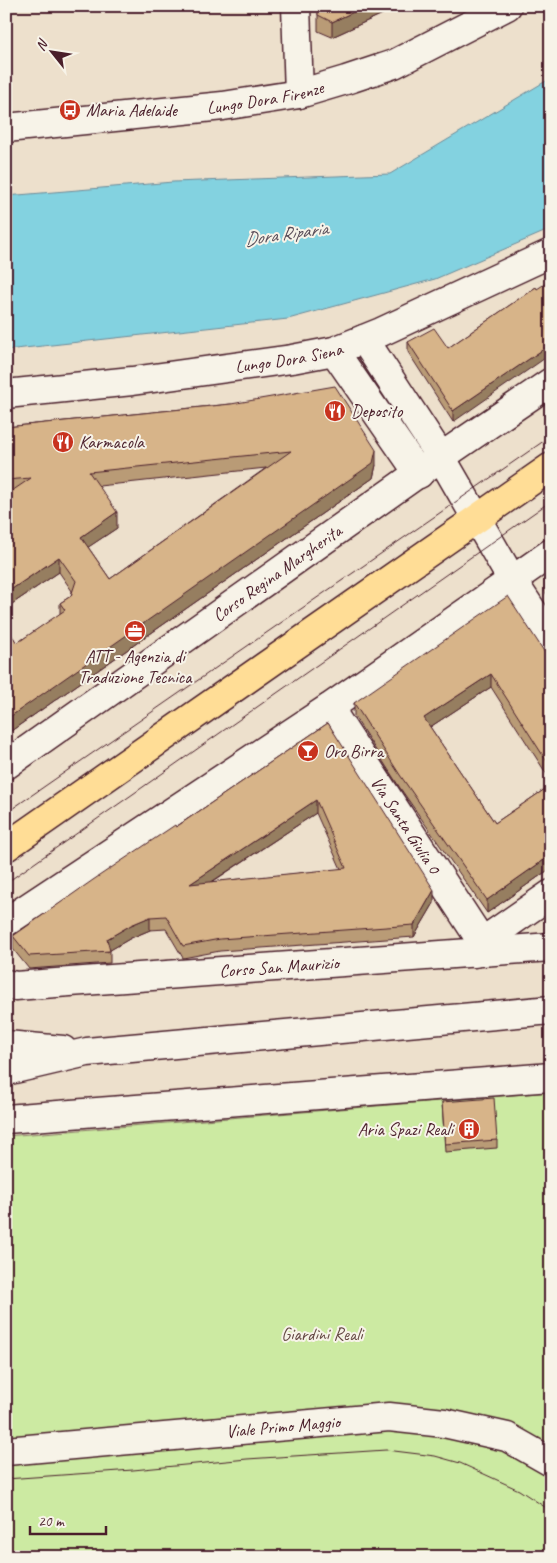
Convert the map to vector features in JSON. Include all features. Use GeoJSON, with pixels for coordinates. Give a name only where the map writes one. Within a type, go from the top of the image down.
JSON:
{"type":"FeatureCollection","features":[{"type":"Feature","properties":{"kind":"main road"},"geometry":{"type":"LineString","coordinates":[[6,847],[551,467]]}},
{"type":"Feature","properties":{"kind":"street"},"geometry":{"type":"LineString","coordinates":[[296,6],[299,94]]}},
{"type":"Feature","properties":{"kind":"street","name":"Lungo Dora Firenze"},"geometry":{"type":"LineString","coordinates":[[6,128],[223,106],[299,94],[394,64],[507,6]]}},
{"type":"Feature","properties":{"kind":"street","name":"Lungo Dora Siena"},"geometry":{"type":"LineString","coordinates":[[6,394],[132,381],[292,359],[334,351],[551,253]]}},
{"type":"Feature","properties":{"kind":"street"},"geometry":{"type":"LineString","coordinates":[[364,339],[441,457],[512,580],[551,639]]}},
{"type":"Feature","properties":{"kind":"street"},"geometry":{"type":"LineString","coordinates":[[334,351],[419,474]]}},
{"type":"Feature","properties":{"kind":"street","name":"Corso Regina Margherita"},"geometry":{"type":"LineString","coordinates":[[8,761],[551,382]]}},
{"type":"Feature","properties":{"kind":"street"},"geometry":{"type":"LineString","coordinates":[[6,922],[329,708],[551,553]]}},
{"type":"Feature","properties":{"kind":"street","name":"Via Santa Giulia 0"},"geometry":{"type":"LineString","coordinates":[[329,708],[478,947]]}},
{"type":"Feature","properties":{"kind":"street"},"geometry":{"type":"LineString","coordinates":[[478,947],[551,894]]}},
{"type":"Feature","properties":{"kind":"street","name":"Corso San Maurizio"},"geometry":{"type":"LineString","coordinates":[[6,984],[15,986],[478,947],[551,947]]}},
{"type":"Feature","properties":{"kind":"street"},"geometry":{"type":"LineString","coordinates":[[6,1071],[86,1052],[551,1010]]}},
{"type":"Feature","properties":{"kind":"street"},"geometry":{"type":"LineString","coordinates":[[6,1045],[86,1052]]}},
{"type":"Feature","properties":{"kind":"street"},"geometry":{"type":"LineString","coordinates":[[6,1119],[551,1077]]}},
{"type":"Feature","properties":{"kind":"street","name":"Viale Primo Maggio"},"geometry":{"type":"LineString","coordinates":[[6,1451],[389,1417],[444,1423],[507,1437],[551,1462]]}},
{"type":"Feature","properties":{"kind":"green space","name":"Giardini Reali"},"geometry":{"type":"Polygon","coordinates":[[[551,1092],[551,1557],[6,1557],[6,1136],[551,1092]]]}},
{"type":"Feature","properties":{"kind":"water","name":"Dora Riparia"},"geometry":{"type":"Polygon","coordinates":[[[551,78],[551,229],[435,279],[288,319],[6,350],[6,196],[173,182],[390,174],[551,78]]]}},
{"type":"Feature","properties":{"kind":"building"},"geometry":{"type":"Polygon","coordinates":[[[318,6],[366,6],[332,22],[318,15],[318,6]]]}},
{"type":"Feature","properties":{"kind":"building"},"geometry":{"type":"Polygon","coordinates":[[[551,280],[551,344],[453,411],[408,342],[434,328],[448,348],[536,287],[537,289],[551,280]]]}},
{"type":"Feature","properties":{"kind":"building"},"geometry":{"type":"Polygon","coordinates":[[[335,386],[376,450],[373,463],[11,716],[6,708],[6,627],[17,643],[65,610],[60,603],[71,596],[76,581],[59,557],[6,593],[6,495],[31,478],[6,480],[6,427],[231,404],[335,386]],[[291,451],[89,472],[117,512],[81,537],[110,579],[291,451]]]}},
{"type":"Feature","properties":{"kind":"building"},"geometry":{"type":"Polygon","coordinates":[[[551,564],[551,587],[545,578],[551,564]]]}},
{"type":"Feature","properties":{"kind":"building"},"geometry":{"type":"Polygon","coordinates":[[[508,596],[551,662],[551,768],[491,674],[424,718],[495,823],[551,785],[551,855],[487,900],[400,775],[354,703],[508,596]]]}},
{"type":"Feature","properties":{"kind":"building"},"geometry":{"type":"Polygon","coordinates":[[[328,723],[434,890],[414,925],[220,939],[183,946],[166,916],[150,917],[131,925],[107,939],[110,951],[29,956],[13,936],[175,825],[176,827],[328,723]],[[316,800],[190,884],[346,868],[316,800]]]}},
{"type":"Feature","properties":{"kind":"building","name":"Aria Spazi Reali"},"geometry":{"type":"Polygon","coordinates":[[[494,1098],[497,1140],[445,1144],[442,1102],[494,1098]]]}},
{"type":"Feature","properties":{"kind":"tram line"},"geometry":{"type":"LineString","coordinates":[[6,813],[551,436]]}},
{"type":"Feature","properties":{"kind":"tram line"},"geometry":{"type":"LineString","coordinates":[[6,883],[551,501]]}},
{"type":"Feature","properties":{"kind":"tram line"},"geometry":{"type":"LineString","coordinates":[[6,1479],[133,1470],[247,1459],[386,1450],[435,1456],[460,1463],[519,1490],[551,1511]]}},
{"type":"Feature","properties":{"kind":"place","name":"Maria Adelaide"},"geometry":{"type":"Point","coordinates":[70,110]}},
{"type":"Feature","properties":{"kind":"place","name":"Deposito"},"geometry":{"type":"Point","coordinates":[335,411]}},
{"type":"Feature","properties":{"kind":"place","name":"Karmacola"},"geometry":{"type":"Point","coordinates":[63,442]}},
{"type":"Feature","properties":{"kind":"place","name":"ATT - Agenzia di Traduzione Tecnica"},"geometry":{"type":"Point","coordinates":[135,631]}},
{"type":"Feature","properties":{"kind":"place","name":"Oro Birra"},"geometry":{"type":"Point","coordinates":[308,751]}},
{"type":"Feature","properties":{"kind":"place","name":"Aria Spazi Reali"},"geometry":{"type":"Point","coordinates":[469,1129]}}]}
